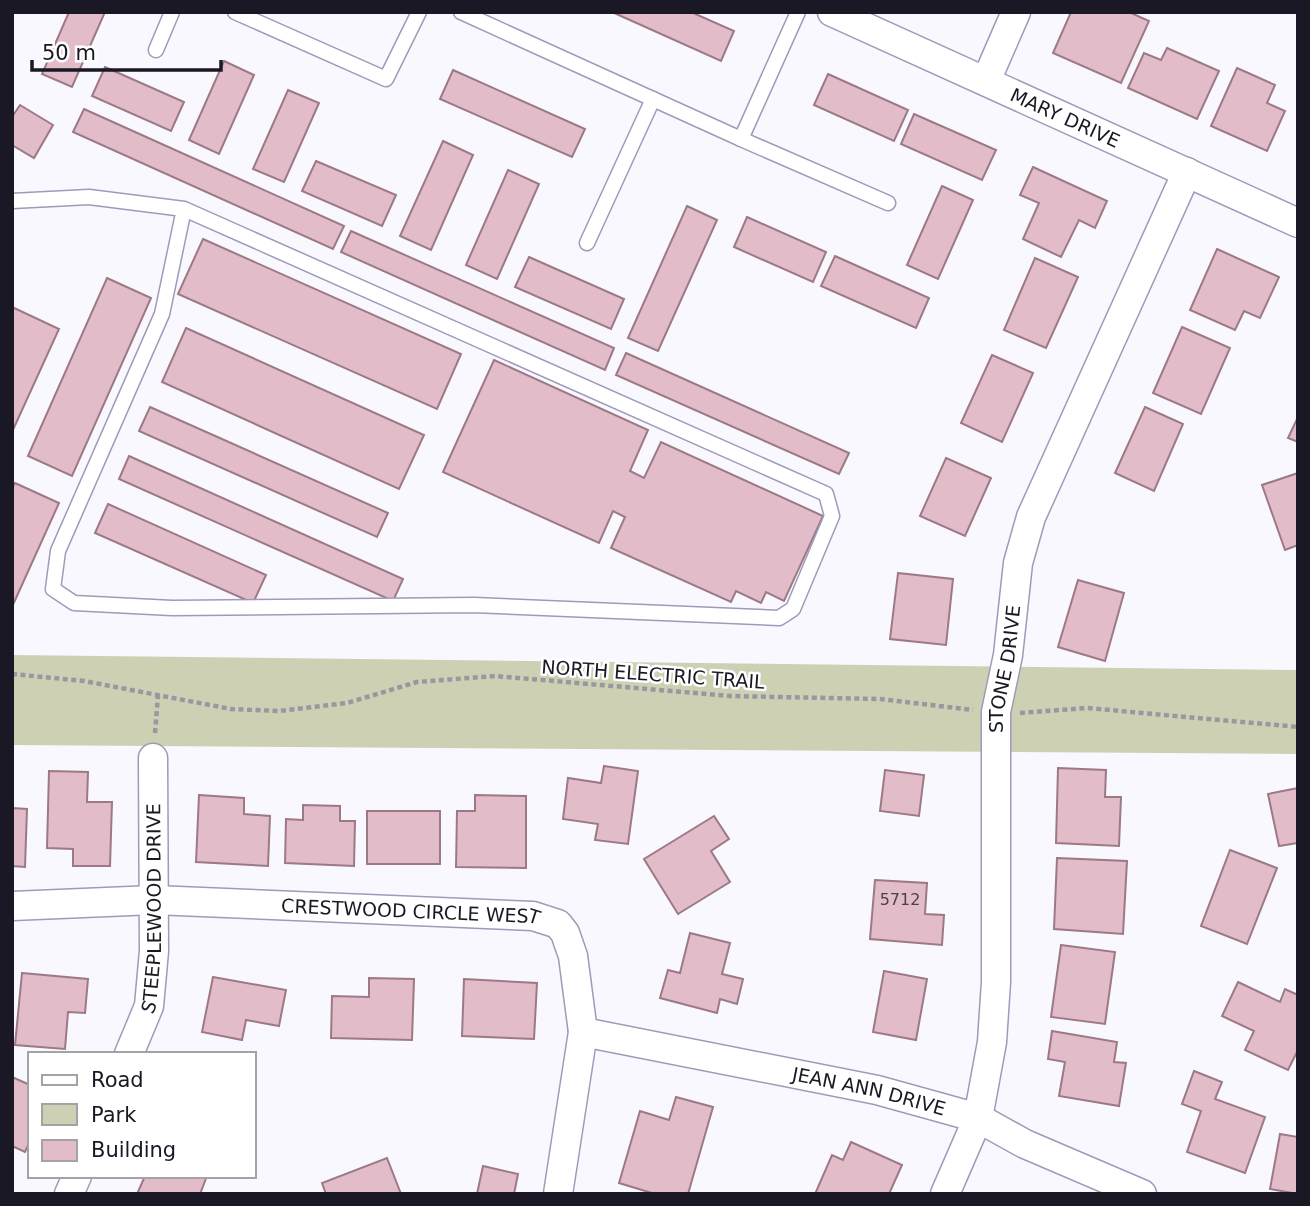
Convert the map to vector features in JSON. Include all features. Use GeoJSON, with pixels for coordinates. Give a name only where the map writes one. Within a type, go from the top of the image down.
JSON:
{"type":"FeatureCollection","features":[{"type":"Feature","properties":{"kind":"street","name":"MARY DRIVE"},"geometry":{"type":"LineString","coordinates":[[832,12],[1298,223]]}},
{"type":"Feature","properties":{"kind":"street"},"geometry":{"type":"LineString","coordinates":[[986,81],[1016,12]]}},
{"type":"Feature","properties":{"kind":"street","name":"STONE DRIVE"},"geometry":{"type":"LineString","coordinates":[[946,1194],[978,1118],[992,1042],[996,982],[996,712],[1008,655],[1018,563],[1031,517],[1187,172]]}},
{"type":"Feature","properties":{"kind":"street","name":"STEEPLEWOOD DRIVE"},"geometry":{"type":"LineString","coordinates":[[130,1052],[149,1006],[154,900],[153,758]]}},
{"type":"Feature","properties":{"kind":"street"},"geometry":{"type":"LineString","coordinates":[[12,906],[154,900]]}},
{"type":"Feature","properties":{"kind":"street","name":"CRESTWOOD CIRCLE WEST"},"geometry":{"type":"LineString","coordinates":[[154,900],[533,916],[558,924],[565,933],[573,956],[583,1032],[558,1194]]}},
{"type":"Feature","properties":{"kind":"street","name":"JEAN ANN DRIVE"},"geometry":{"type":"LineString","coordinates":[[583,1032],[877,1090],[978,1118],[1025,1144],[1142,1194]]}},
{"type":"Feature","properties":{"kind":"street"},"geometry":{"type":"LineString","coordinates":[[69,1194],[76,1178]]}},
{"type":"Feature","properties":{"kind":"lane"},"geometry":{"type":"LineString","coordinates":[[156,50],[172,12]]}},
{"type":"Feature","properties":{"kind":"lane"},"geometry":{"type":"LineString","coordinates":[[235,12],[386,79],[419,12]]}},
{"type":"Feature","properties":{"kind":"lane"},"geometry":{"type":"LineString","coordinates":[[461,12],[888,203]]}},
{"type":"Feature","properties":{"kind":"lane"},"geometry":{"type":"LineString","coordinates":[[741,139],[798,12]]}},
{"type":"Feature","properties":{"kind":"lane"},"geometry":{"type":"LineString","coordinates":[[587,243],[653,99]]}},
{"type":"Feature","properties":{"kind":"lane"},"geometry":{"type":"LineString","coordinates":[[12,201],[89,197],[184,209],[826,494],[832,516],[793,609],[779,618],[474,605],[172,608],[74,603],[53,589],[58,551],[162,314],[184,209]]}},
{"type":"Feature","properties":{"kind":"path","name":"NORTH ELECTRIC TRAIL"},"geometry":{"type":"LineString","coordinates":[[12,674],[85,681],[230,709],[279,711],[347,703],[417,681],[495,676],[730,696],[880,699],[996,712],[1087,708],[1298,727]]}},
{"type":"Feature","properties":{"kind":"path"},"geometry":{"type":"LineString","coordinates":[[153,758],[158,695]]}},
{"type":"Feature","properties":{"kind":"green space"},"geometry":{"type":"Polygon","coordinates":[[[12,655],[1298,670],[1298,754],[12,745],[12,655]]]}},
{"type":"Feature","properties":{"kind":"building"},"geometry":{"type":"Polygon","coordinates":[[[69,12],[105,12],[72,87],[42,74],[69,12]]]}},
{"type":"Feature","properties":{"kind":"building"},"geometry":{"type":"Polygon","coordinates":[[[612,12],[691,12],[734,31],[721,61],[612,12]]]}},
{"type":"Feature","properties":{"kind":"building"},"geometry":{"type":"Polygon","coordinates":[[[1071,12],[1129,12],[1149,21],[1121,83],[1053,53],[1071,12]]]}},
{"type":"Feature","properties":{"kind":"building"},"geometry":{"type":"Polygon","coordinates":[[[1167,48],[1219,71],[1197,119],[1128,88],[1144,53],[1161,60],[1167,48]]]}},
{"type":"Feature","properties":{"kind":"building"},"geometry":{"type":"Polygon","coordinates":[[[224,61],[254,75],[219,154],[189,140],[224,61]]]}},
{"type":"Feature","properties":{"kind":"building"},"geometry":{"type":"Polygon","coordinates":[[[105,67],[184,102],[171,131],[92,96],[105,67]]]}},
{"type":"Feature","properties":{"kind":"building"},"geometry":{"type":"Polygon","coordinates":[[[1237,68],[1275,85],[1267,103],[1285,111],[1267,151],[1211,126],[1237,68]]]}},
{"type":"Feature","properties":{"kind":"building"},"geometry":{"type":"Polygon","coordinates":[[[453,70],[585,129],[572,157],[440,99],[453,70]]]}},
{"type":"Feature","properties":{"kind":"building"},"geometry":{"type":"Polygon","coordinates":[[[828,74],[908,110],[894,141],[814,105],[828,74]]]}},
{"type":"Feature","properties":{"kind":"building"},"geometry":{"type":"Polygon","coordinates":[[[288,90],[319,103],[284,182],[253,169],[288,90]]]}},
{"type":"Feature","properties":{"kind":"building"},"geometry":{"type":"Polygon","coordinates":[[[20,105],[53,125],[34,158],[12,145],[12,117],[20,105]]]}},
{"type":"Feature","properties":{"kind":"building"},"geometry":{"type":"Polygon","coordinates":[[[84,109],[344,226],[333,249],[73,132],[84,109]]]}},
{"type":"Feature","properties":{"kind":"building"},"geometry":{"type":"Polygon","coordinates":[[[914,114],[996,150],[982,180],[901,144],[914,114]]]}},
{"type":"Feature","properties":{"kind":"building"},"geometry":{"type":"Polygon","coordinates":[[[443,141],[473,155],[431,250],[400,236],[443,141]]]}},
{"type":"Feature","properties":{"kind":"building"},"geometry":{"type":"Polygon","coordinates":[[[316,161],[396,195],[382,226],[302,191],[316,161]]]}},
{"type":"Feature","properties":{"kind":"building"},"geometry":{"type":"Polygon","coordinates":[[[1033,167],[1107,201],[1095,228],[1079,220],[1061,257],[1023,239],[1039,203],[1020,195],[1033,167]]]}},
{"type":"Feature","properties":{"kind":"building"},"geometry":{"type":"Polygon","coordinates":[[[508,170],[539,184],[497,279],[466,265],[508,170]]]}},
{"type":"Feature","properties":{"kind":"building"},"geometry":{"type":"Polygon","coordinates":[[[942,186],[973,200],[938,279],[907,265],[942,186]]]}},
{"type":"Feature","properties":{"kind":"building"},"geometry":{"type":"Polygon","coordinates":[[[687,206],[717,220],[658,351],[628,338],[687,206]]]}},
{"type":"Feature","properties":{"kind":"building"},"geometry":{"type":"Polygon","coordinates":[[[747,217],[826,252],[813,282],[734,247],[747,217]]]}},
{"type":"Feature","properties":{"kind":"building"},"geometry":{"type":"Polygon","coordinates":[[[351,231],[614,348],[605,370],[341,252],[351,231]]]}},
{"type":"Feature","properties":{"kind":"building"},"geometry":{"type":"Polygon","coordinates":[[[203,239],[461,354],[437,409],[178,294],[203,239]]]}},
{"type":"Feature","properties":{"kind":"building"},"geometry":{"type":"Polygon","coordinates":[[[1217,249],[1279,277],[1260,318],[1244,311],[1235,330],[1190,310],[1217,249]]]}},
{"type":"Feature","properties":{"kind":"building"},"geometry":{"type":"Polygon","coordinates":[[[835,256],[929,298],[916,328],[821,286],[835,256]]]}},
{"type":"Feature","properties":{"kind":"building"},"geometry":{"type":"Polygon","coordinates":[[[529,257],[624,299],[611,329],[515,287],[529,257]]]}},
{"type":"Feature","properties":{"kind":"building"},"geometry":{"type":"Polygon","coordinates":[[[1035,258],[1078,277],[1046,348],[1004,330],[1035,258]]]}},
{"type":"Feature","properties":{"kind":"building"},"geometry":{"type":"Polygon","coordinates":[[[107,278],[151,298],[72,476],[28,456],[107,278]]]}},
{"type":"Feature","properties":{"kind":"building"},"geometry":{"type":"Polygon","coordinates":[[[12,307],[59,329],[12,432],[12,307]]]}},
{"type":"Feature","properties":{"kind":"building"},"geometry":{"type":"Polygon","coordinates":[[[1182,327],[1230,348],[1201,414],[1153,393],[1182,327]]]}},
{"type":"Feature","properties":{"kind":"building"},"geometry":{"type":"Polygon","coordinates":[[[186,328],[424,435],[399,489],[162,382],[186,328]]]}},
{"type":"Feature","properties":{"kind":"building"},"geometry":{"type":"Polygon","coordinates":[[[626,353],[849,453],[839,474],[616,375],[626,353]]]}},
{"type":"Feature","properties":{"kind":"building"},"geometry":{"type":"Polygon","coordinates":[[[992,355],[1033,373],[1002,442],[961,423],[992,355]]]}},
{"type":"Feature","properties":{"kind":"building"},"geometry":{"type":"Polygon","coordinates":[[[494,360],[648,430],[630,471],[644,478],[661,442],[823,516],[784,601],[766,592],[761,603],[736,591],[731,602],[611,548],[625,517],[613,511],[599,543],[443,472],[494,360]]]}},
{"type":"Feature","properties":{"kind":"building"},"geometry":{"type":"Polygon","coordinates":[[[150,407],[388,513],[377,537],[139,431],[150,407]]]}},
{"type":"Feature","properties":{"kind":"building"},"geometry":{"type":"Polygon","coordinates":[[[1145,407],[1183,424],[1154,491],[1115,473],[1145,407]]]}},
{"type":"Feature","properties":{"kind":"building"},"geometry":{"type":"Polygon","coordinates":[[[1298,417],[1298,442],[1288,438],[1298,417]]]}},
{"type":"Feature","properties":{"kind":"building"},"geometry":{"type":"Polygon","coordinates":[[[129,456],[403,579],[393,601],[119,479],[129,456]]]}},
{"type":"Feature","properties":{"kind":"building"},"geometry":{"type":"Polygon","coordinates":[[[946,458],[991,478],[965,536],[920,516],[946,458]]]}},
{"type":"Feature","properties":{"kind":"building"},"geometry":{"type":"Polygon","coordinates":[[[1298,473],[1298,545],[1285,550],[1262,485],[1298,473]]]}},
{"type":"Feature","properties":{"kind":"building"},"geometry":{"type":"Polygon","coordinates":[[[15,483],[59,503],[12,607],[12,488],[15,483]]]}},
{"type":"Feature","properties":{"kind":"building"},"geometry":{"type":"Polygon","coordinates":[[[108,504],[266,575],[253,603],[95,533],[108,504]]]}},
{"type":"Feature","properties":{"kind":"building"},"geometry":{"type":"Polygon","coordinates":[[[898,573],[953,579],[946,645],[890,639],[898,573]]]}},
{"type":"Feature","properties":{"kind":"building"},"geometry":{"type":"Polygon","coordinates":[[[1078,580],[1124,593],[1105,661],[1058,647],[1078,580]]]}},
{"type":"Feature","properties":{"kind":"building"},"geometry":{"type":"Polygon","coordinates":[[[604,766],[638,771],[628,844],[595,840],[598,824],[563,819],[568,778],[601,783],[604,766]]]}},
{"type":"Feature","properties":{"kind":"building"},"geometry":{"type":"Polygon","coordinates":[[[1058,768],[1106,770],[1105,797],[1121,797],[1119,846],[1056,843],[1058,768]]]}},
{"type":"Feature","properties":{"kind":"building"},"geometry":{"type":"Polygon","coordinates":[[[885,770],[924,775],[919,816],[880,811],[885,770]]]}},
{"type":"Feature","properties":{"kind":"building"},"geometry":{"type":"Polygon","coordinates":[[[49,771],[88,772],[87,802],[112,802],[110,866],[73,866],[73,849],[47,848],[49,771]]]}},
{"type":"Feature","properties":{"kind":"building"},"geometry":{"type":"Polygon","coordinates":[[[1298,788],[1298,843],[1279,846],[1268,794],[1298,788]]]}},
{"type":"Feature","properties":{"kind":"building"},"geometry":{"type":"Polygon","coordinates":[[[199,795],[244,798],[244,814],[270,816],[268,866],[196,862],[199,795]]]}},
{"type":"Feature","properties":{"kind":"building"},"geometry":{"type":"Polygon","coordinates":[[[475,795],[526,796],[526,868],[456,867],[457,811],[475,811],[475,795]]]}},
{"type":"Feature","properties":{"kind":"building"},"geometry":{"type":"Polygon","coordinates":[[[303,805],[340,806],[340,821],[355,821],[354,866],[285,863],[286,819],[303,820],[303,805]]]}},
{"type":"Feature","properties":{"kind":"building"},"geometry":{"type":"Polygon","coordinates":[[[12,808],[27,809],[25,867],[12,866],[12,808]]]}},
{"type":"Feature","properties":{"kind":"building"},"geometry":{"type":"Polygon","coordinates":[[[367,811],[440,811],[440,864],[367,864],[367,811]]]}},
{"type":"Feature","properties":{"kind":"building"},"geometry":{"type":"Polygon","coordinates":[[[714,816],[729,839],[711,851],[730,882],[678,914],[644,859],[714,816]]]}},
{"type":"Feature","properties":{"kind":"building"},"geometry":{"type":"Polygon","coordinates":[[[1230,850],[1277,868],[1247,944],[1201,926],[1230,850]]]}},
{"type":"Feature","properties":{"kind":"building"},"geometry":{"type":"Polygon","coordinates":[[[1057,858],[1127,861],[1123,934],[1054,929],[1057,858]]]}},
{"type":"Feature","properties":{"kind":"building"},"geometry":{"type":"Polygon","coordinates":[[[875,880],[927,883],[925,914],[944,915],[942,945],[870,939],[875,880]]]}},
{"type":"Feature","properties":{"kind":"building"},"geometry":{"type":"Polygon","coordinates":[[[690,933],[730,943],[722,974],[743,979],[737,1004],[720,999],[717,1013],[660,998],[668,970],[680,973],[690,933]]]}},
{"type":"Feature","properties":{"kind":"building"},"geometry":{"type":"Polygon","coordinates":[[[1061,945],[1115,952],[1105,1024],[1051,1017],[1061,945]]]}},
{"type":"Feature","properties":{"kind":"building"},"geometry":{"type":"Polygon","coordinates":[[[884,971],[927,979],[916,1040],[873,1032],[884,971]]]}},
{"type":"Feature","properties":{"kind":"building"},"geometry":{"type":"Polygon","coordinates":[[[22,973],[88,979],[85,1013],[68,1012],[65,1049],[15,1045],[22,973]]]}},
{"type":"Feature","properties":{"kind":"building"},"geometry":{"type":"Polygon","coordinates":[[[213,977],[286,990],[279,1026],[246,1020],[242,1040],[202,1032],[213,977]]]}},
{"type":"Feature","properties":{"kind":"building"},"geometry":{"type":"Polygon","coordinates":[[[369,978],[414,979],[412,1040],[331,1038],[332,996],[369,997],[369,978]]]}},
{"type":"Feature","properties":{"kind":"building"},"geometry":{"type":"Polygon","coordinates":[[[464,979],[537,983],[534,1039],[462,1036],[464,979]]]}},
{"type":"Feature","properties":{"kind":"building"},"geometry":{"type":"Polygon","coordinates":[[[1238,982],[1280,1002],[1285,989],[1298,995],[1298,1050],[1288,1070],[1245,1050],[1254,1031],[1222,1016],[1238,982]]]}},
{"type":"Feature","properties":{"kind":"building"},"geometry":{"type":"Polygon","coordinates":[[[1052,1031],[1117,1042],[1114,1062],[1126,1063],[1119,1106],[1059,1096],[1065,1062],[1048,1059],[1052,1031]]]}},
{"type":"Feature","properties":{"kind":"building"},"geometry":{"type":"Polygon","coordinates":[[[1194,1071],[1222,1082],[1215,1099],[1265,1117],[1245,1173],[1187,1152],[1201,1111],[1182,1104],[1194,1071]]]}},
{"type":"Feature","properties":{"kind":"building"},"geometry":{"type":"Polygon","coordinates":[[[12,1077],[28,1084],[28,1145],[25,1152],[12,1146],[12,1077]]]}},
{"type":"Feature","properties":{"kind":"building"},"geometry":{"type":"Polygon","coordinates":[[[676,1097],[713,1107],[688,1194],[655,1194],[619,1183],[640,1111],[669,1120],[676,1097]]]}},
{"type":"Feature","properties":{"kind":"building"},"geometry":{"type":"Polygon","coordinates":[[[1280,1134],[1298,1137],[1298,1194],[1270,1189],[1280,1134]]]}},
{"type":"Feature","properties":{"kind":"building"},"geometry":{"type":"Polygon","coordinates":[[[851,1142],[902,1165],[889,1194],[815,1194],[832,1155],[843,1160],[851,1142]]]}},
{"type":"Feature","properties":{"kind":"building"},"geometry":{"type":"Polygon","coordinates":[[[387,1158],[401,1194],[326,1194],[322,1183],[387,1158]]]}},
{"type":"Feature","properties":{"kind":"building"},"geometry":{"type":"Polygon","coordinates":[[[483,1166],[518,1174],[514,1194],[477,1194],[483,1166]]]}},
{"type":"Feature","properties":{"kind":"building"},"geometry":{"type":"Polygon","coordinates":[[[144,1178],[206,1178],[200,1194],[137,1194],[144,1178]]]}}]}
